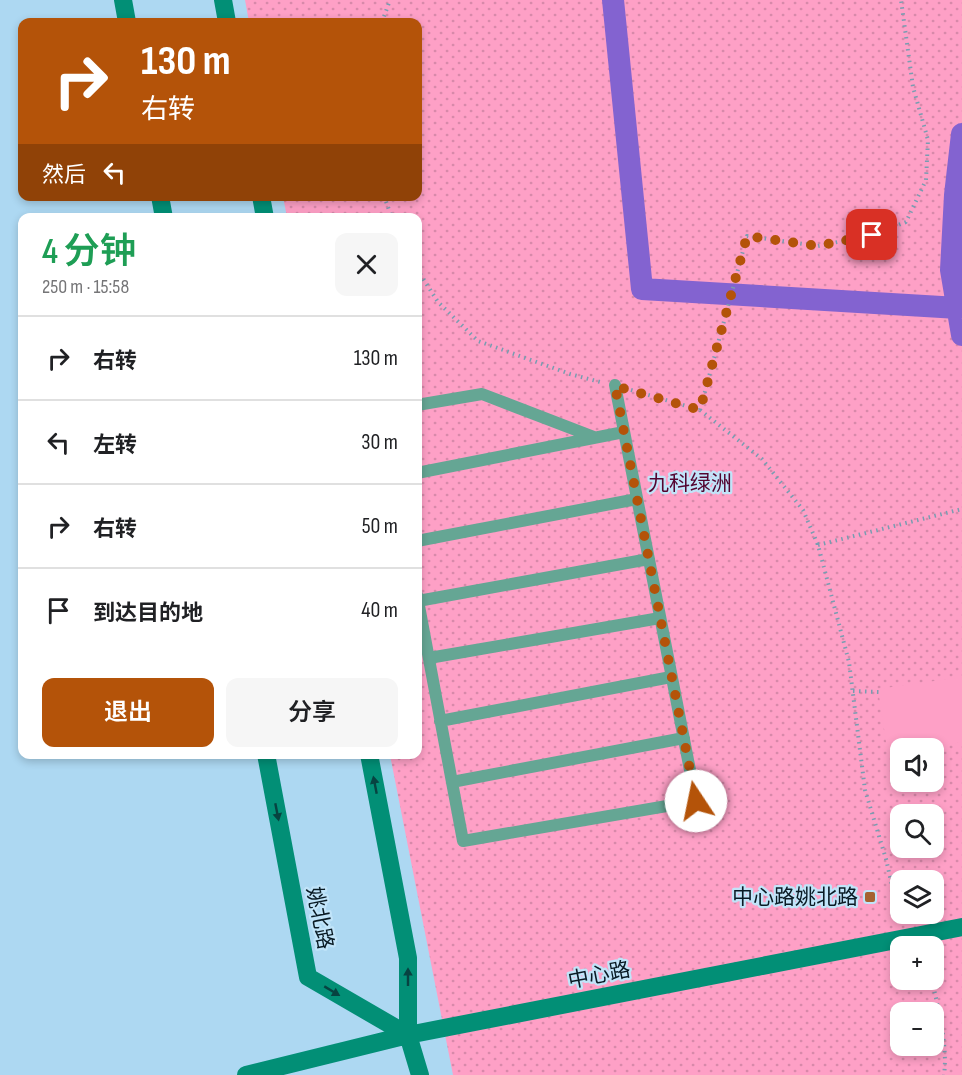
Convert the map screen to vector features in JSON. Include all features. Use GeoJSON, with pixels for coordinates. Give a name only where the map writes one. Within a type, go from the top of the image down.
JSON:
{"type":"FeatureCollection","features":[{"type":"Feature","properties":{"kind":"street"},"geometry":{"type":"LineString","coordinates":[[123,0],[126,18]]}},
{"type":"Feature","properties":{"kind":"street"},"geometry":{"type":"LineString","coordinates":[[223,0],[226,18]]}},
{"type":"Feature","properties":{"kind":"street","name":"姚北路"},"geometry":{"type":"LineString","coordinates":[[267,759],[308,976],[408,1035]]}},
{"type":"Feature","properties":{"kind":"street"},"geometry":{"type":"LineString","coordinates":[[370,759],[408,958],[408,1035],[420,1075]]}},
{"type":"Feature","properties":{"kind":"street","name":"中心路"},"geometry":{"type":"LineString","coordinates":[[918,936],[962,927]]}},
{"type":"Feature","properties":{"kind":"street","name":"中心路"},"geometry":{"type":"LineString","coordinates":[[246,1075],[408,1035],[890,942]]}},
{"type":"Feature","properties":{"kind":"lane"},"geometry":{"type":"LineString","coordinates":[[422,620],[463,842],[696,801],[615,386]]}},
{"type":"Feature","properties":{"kind":"lane"},"geometry":{"type":"LineString","coordinates":[[422,404],[482,394],[595,438]]}},
{"type":"Feature","properties":{"kind":"lane"},"geometry":{"type":"LineString","coordinates":[[422,472],[624,432]]}},
{"type":"Feature","properties":{"kind":"lane"},"geometry":{"type":"LineString","coordinates":[[422,540],[637,499]]}},
{"type":"Feature","properties":{"kind":"lane"},"geometry":{"type":"LineString","coordinates":[[422,597],[649,559]]}},
{"type":"Feature","properties":{"kind":"lane"},"geometry":{"type":"LineString","coordinates":[[429,658],[660,618]]}},
{"type":"Feature","properties":{"kind":"lane"},"geometry":{"type":"LineString","coordinates":[[440,721],[671,676]]}},
{"type":"Feature","properties":{"kind":"lane"},"geometry":{"type":"LineString","coordinates":[[452,782],[684,738]]}},
{"type":"Feature","properties":{"kind":"path"},"geometry":{"type":"LineString","coordinates":[[383,18],[390,0]]}},
{"type":"Feature","properties":{"kind":"path"},"geometry":{"type":"LineString","coordinates":[[700,410],[747,236],[818,246],[872,235],[906,222],[926,180],[928,140],[913,87],[901,0]]}},
{"type":"Feature","properties":{"kind":"path"},"geometry":{"type":"LineString","coordinates":[[422,277],[438,302],[478,341],[570,374],[700,410],[762,459],[803,510],[818,544],[849,662],[866,789],[886,859],[902,936]]}},
{"type":"Feature","properties":{"kind":"path"},"geometry":{"type":"LineString","coordinates":[[818,544],[962,509]]}},
{"type":"Feature","properties":{"kind":"path"},"geometry":{"type":"LineString","coordinates":[[853,691],[879,692]]}},
{"type":"Feature","properties":{"kind":"path"},"geometry":{"type":"LineString","coordinates":[[934,990],[944,1053],[944,1075]]}},
{"type":"Feature","properties":{"kind":"green space","name":"九科绿洲"},"geometry":{"type":"Polygon","coordinates":[[[245,0],[962,0],[962,1075],[453,1075],[391,759],[422,759],[422,213],[286,213],[284,201],[422,201],[422,18],[248,18],[245,0]]]}},
{"type":"Feature","properties":{"kind":"green space"},"geometry":{"type":"Polygon","coordinates":[[[962,677],[962,742],[944,745],[944,738],[890,738],[890,755],[888,755],[878,689],[962,677]]]}},
{"type":"Feature","properties":{"kind":"waterway"},"geometry":{"type":"LineString","coordinates":[[613,0],[642,289],[958,308]]}},
{"type":"Feature","properties":{"kind":"waterway"},"geometry":{"type":"LineString","coordinates":[[962,134],[955,195],[951,270],[962,335]]}},
{"type":"Feature","properties":{"kind":"place","name":"中心路姚北路"},"geometry":{"type":"Point","coordinates":[870,897]}},
{"type":"Feature","properties":{"kind":"route"},"geometry":{"type":"LineString","coordinates":[[696,801],[615,386],[700,410],[747,236],[818,246],[872,235]]}}]}
